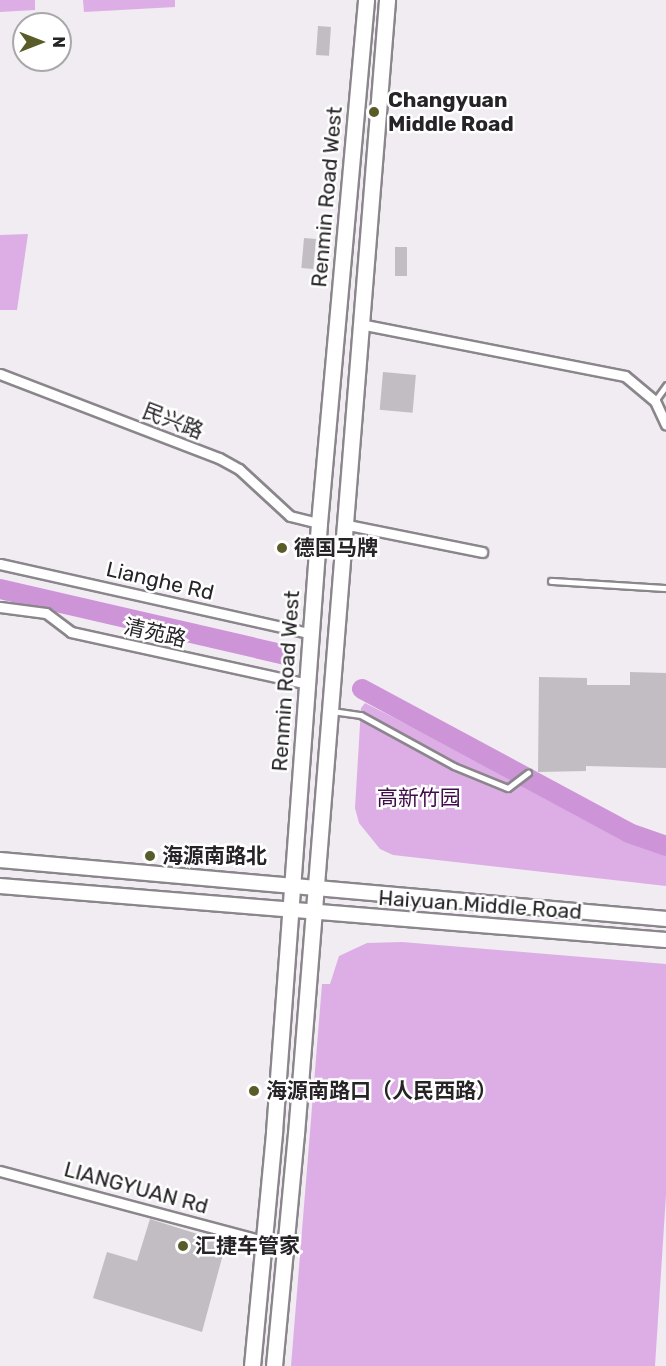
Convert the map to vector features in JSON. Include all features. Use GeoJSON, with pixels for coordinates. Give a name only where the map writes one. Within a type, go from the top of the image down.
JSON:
{"type":"FeatureCollection","features":[{"type":"Feature","properties":{"kind":"main road","name":"Renmin Road West"},"geometry":{"type":"LineString","coordinates":[[252,1366],[290,911],[319,523],[366,0]]}},
{"type":"Feature","properties":{"kind":"main road","name":"Renmin Road West"},"geometry":{"type":"LineString","coordinates":[[274,1366],[316,886],[343,524],[387,0]]}},
{"type":"Feature","properties":{"kind":"main road","name":"Haiyuan Middle Road"},"geometry":{"type":"LineString","coordinates":[[0,860],[316,886],[666,919]]}},
{"type":"Feature","properties":{"kind":"main road","name":"Haiyuan Middle Road"},"geometry":{"type":"LineString","coordinates":[[0,886],[666,940]]}},
{"type":"Feature","properties":{"kind":"street"},"geometry":{"type":"LineString","coordinates":[[360,324],[625,376],[655,402],[666,425]]}},
{"type":"Feature","properties":{"kind":"street","name":"民兴路"},"geometry":{"type":"LineString","coordinates":[[0,374],[219,458],[239,469],[290,516],[319,523]]}},
{"type":"Feature","properties":{"kind":"street"},"geometry":{"type":"LineString","coordinates":[[343,524],[482,552]]}},
{"type":"Feature","properties":{"kind":"street","name":"Lianghe Rd"},"geometry":{"type":"LineString","coordinates":[[0,564],[312,633]]}},
{"type":"Feature","properties":{"kind":"street","name":"清苑路"},"geometry":{"type":"LineString","coordinates":[[0,607],[46,613],[71,632],[307,684]]}},
{"type":"Feature","properties":{"kind":"street","name":"LIANGYUAN Rd"},"geometry":{"type":"LineString","coordinates":[[0,1171],[263,1241]]}},
{"type":"Feature","properties":{"kind":"lane"},"geometry":{"type":"LineString","coordinates":[[655,402],[666,386]]}},
{"type":"Feature","properties":{"kind":"lane"},"geometry":{"type":"LineString","coordinates":[[551,581],[666,588]]}},
{"type":"Feature","properties":{"kind":"lane"},"geometry":{"type":"LineString","coordinates":[[329,710],[361,715],[454,766],[508,788],[528,773]]}},
{"type":"Feature","properties":{"kind":"green space"},"geometry":{"type":"Polygon","coordinates":[[[0,0],[35,0],[35,10],[0,12],[0,0]]]}},
{"type":"Feature","properties":{"kind":"green space"},"geometry":{"type":"Polygon","coordinates":[[[83,0],[175,0],[175,7],[84,12],[83,0]]]}},
{"type":"Feature","properties":{"kind":"green space"},"geometry":{"type":"Polygon","coordinates":[[[28,234],[17,310],[0,310],[0,235],[28,234]]]}},
{"type":"Feature","properties":{"kind":"green space","name":"高新竹园"},"geometry":{"type":"Polygon","coordinates":[[[365,703],[634,839],[666,850],[666,886],[393,855],[380,849],[359,823],[355,808],[361,708],[365,703]]]}},
{"type":"Feature","properties":{"kind":"green space"},"geometry":{"type":"Polygon","coordinates":[[[402,942],[666,964],[666,1195],[655,1366],[291,1366],[322,984],[330,984],[339,956],[367,943],[402,942]]]}},
{"type":"Feature","properties":{"kind":"building"},"geometry":{"type":"Polygon","coordinates":[[[318,26],[331,27],[329,56],[316,55],[318,26]]]}},
{"type":"Feature","properties":{"kind":"building"},"geometry":{"type":"Polygon","coordinates":[[[304,238],[316,239],[313,269],[301,268],[304,238]]]}},
{"type":"Feature","properties":{"kind":"building"},"geometry":{"type":"Polygon","coordinates":[[[395,247],[407,247],[407,276],[395,276],[395,247]]]}},
{"type":"Feature","properties":{"kind":"building"},"geometry":{"type":"Polygon","coordinates":[[[383,372],[416,375],[413,413],[380,410],[383,372]]]}},
{"type":"Feature","properties":{"kind":"building"},"geometry":{"type":"Polygon","coordinates":[[[630,672],[666,673],[666,768],[586,766],[586,771],[538,772],[539,677],[587,678],[587,685],[630,685],[630,672]]]}},
{"type":"Feature","properties":{"kind":"building"},"geometry":{"type":"Polygon","coordinates":[[[150,1219],[226,1243],[202,1332],[93,1298],[107,1252],[137,1261],[150,1219]]]}},
{"type":"Feature","properties":{"kind":"waterway"},"geometry":{"type":"LineString","coordinates":[[0,589],[287,655]]}},
{"type":"Feature","properties":{"kind":"waterway"},"geometry":{"type":"LineString","coordinates":[[362,689],[629,833],[666,846]]}},
{"type":"Feature","properties":{"kind":"place","name":"Changyuan Middle Road"},"geometry":{"type":"Point","coordinates":[374,112]}},
{"type":"Feature","properties":{"kind":"place","name":"德国马牌"},"geometry":{"type":"Point","coordinates":[282,548]}},
{"type":"Feature","properties":{"kind":"place","name":"海源南路北"},"geometry":{"type":"Point","coordinates":[150,856]}},
{"type":"Feature","properties":{"kind":"place","name":"海源南路口（人民西路）"},"geometry":{"type":"Point","coordinates":[254,1091]}},
{"type":"Feature","properties":{"kind":"place","name":"汇捷车管家"},"geometry":{"type":"Point","coordinates":[183,1246]}}]}
